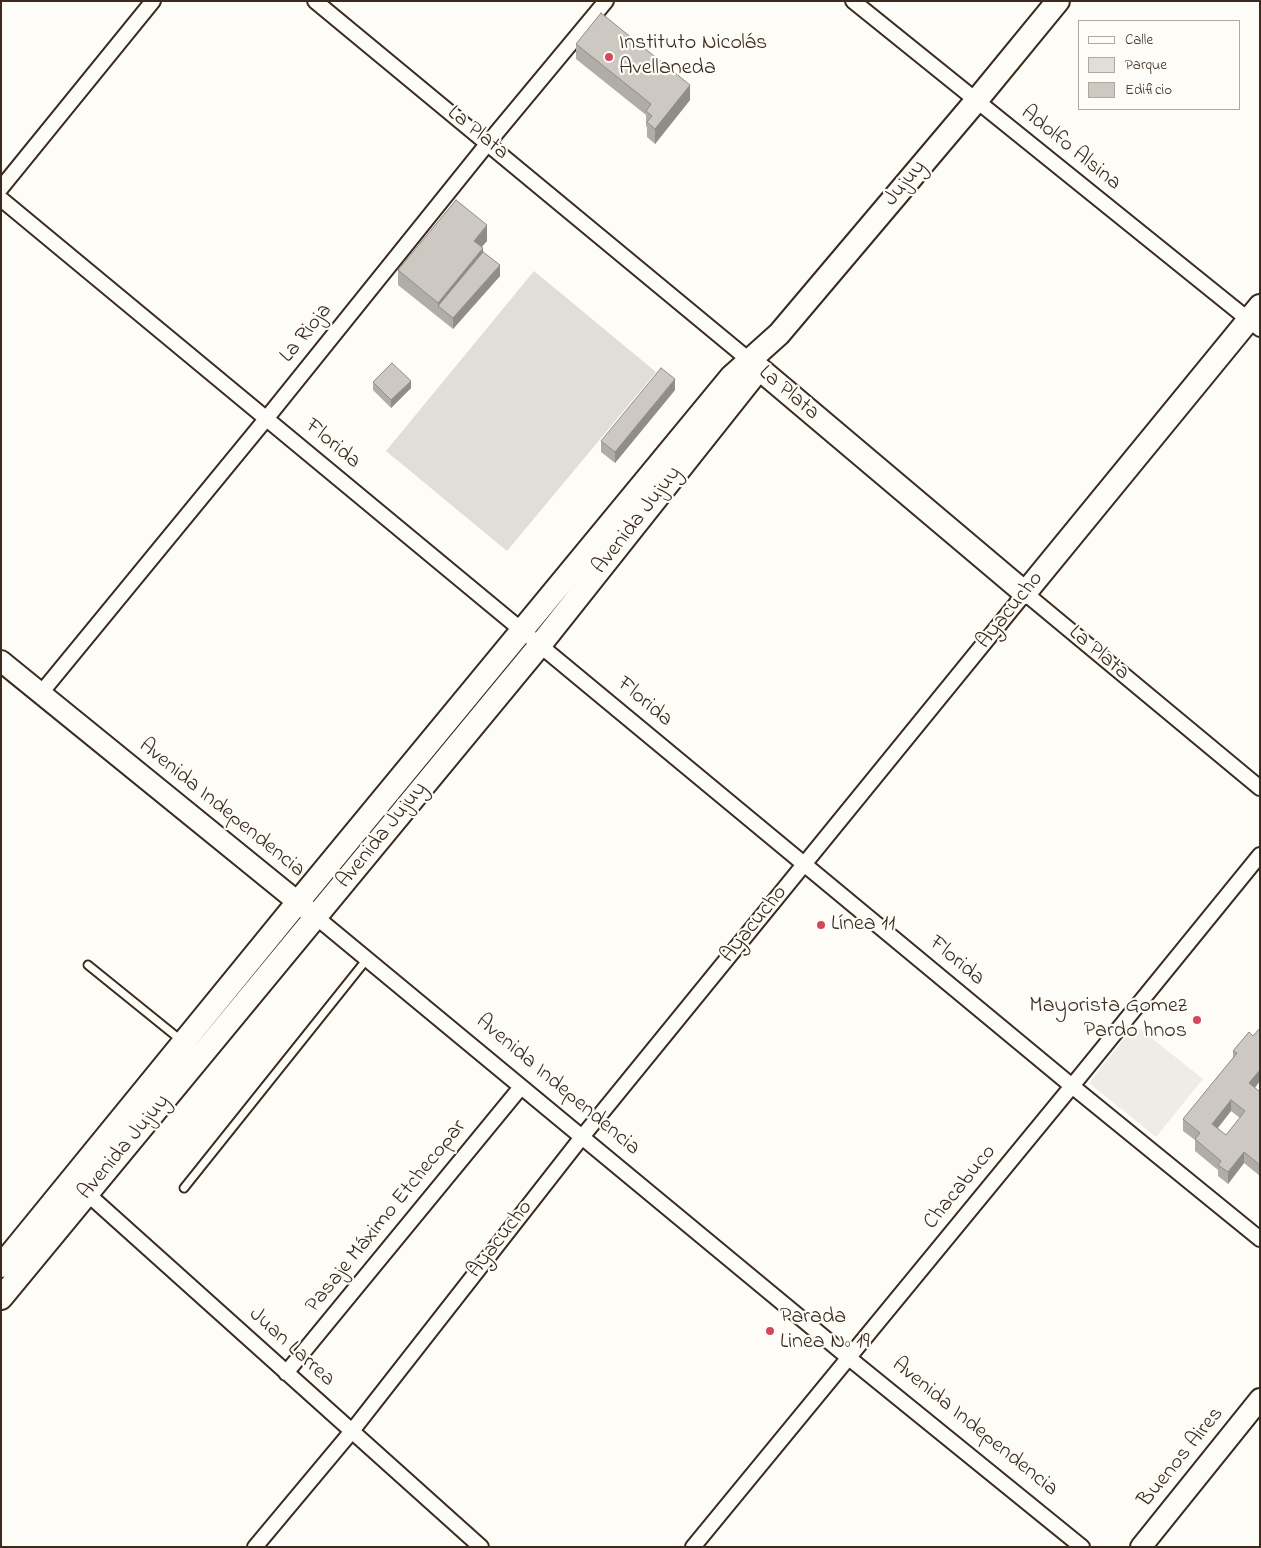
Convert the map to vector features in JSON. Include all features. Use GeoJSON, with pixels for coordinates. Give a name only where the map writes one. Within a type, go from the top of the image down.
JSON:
{"type":"FeatureCollection","features":[{"type":"Feature","properties":{"kind":"main road","name":"Jujuy"},"geometry":{"type":"LineString","coordinates":[[754,364],[1058,1]]}},
{"type":"Feature","properties":{"kind":"main road","name":"Ayacucho"},"geometry":{"type":"LineString","coordinates":[[1025,593],[1256,319]]}},
{"type":"Feature","properties":{"kind":"main road","name":"La Plata"},"geometry":{"type":"LineString","coordinates":[[754,364],[1025,593]]}},
{"type":"Feature","properties":{"kind":"main road","name":"Avenida Jujuy"},"geometry":{"type":"LineString","coordinates":[[1,1298],[184,1043],[731,376],[754,364]]}},
{"type":"Feature","properties":{"kind":"main road","name":"Avenida Jujuy"},"geometry":{"type":"LineString","coordinates":[[1,1266],[80,1187],[316,917],[540,644],[754,364]]}},
{"type":"Feature","properties":{"kind":"main road","name":"Avenida Independencia"},"geometry":{"type":"LineString","coordinates":[[1,661],[316,917]]}},
{"type":"Feature","properties":{"kind":"main road","name":"Buenos Aires"},"geometry":{"type":"LineString","coordinates":[[1141,1547],[1260,1399]]}},
{"type":"Feature","properties":{"kind":"street"},"geometry":{"type":"LineString","coordinates":[[1,188],[153,1]]}},
{"type":"Feature","properties":{"kind":"street","name":"La Plata"},"geometry":{"type":"LineString","coordinates":[[315,1],[754,364]]}},
{"type":"Feature","properties":{"kind":"street","name":"La Rioja"},"geometry":{"type":"LineString","coordinates":[[41,693],[606,1]]}},
{"type":"Feature","properties":{"kind":"street","name":"Adolfo Alsina"},"geometry":{"type":"LineString","coordinates":[[853,1],[976,101],[1256,319]]}},
{"type":"Feature","properties":{"kind":"street","name":"Florida"},"geometry":{"type":"LineString","coordinates":[[1,199],[1072,1086],[1260,1239]]}},
{"type":"Feature","properties":{"kind":"street","name":"La Plata"},"geometry":{"type":"LineString","coordinates":[[1025,593],[1260,788]]}},
{"type":"Feature","properties":{"kind":"street","name":"Ayacucho"},"geometry":{"type":"LineString","coordinates":[[255,1547],[352,1431],[582,1137],[1025,593]]}},
{"type":"Feature","properties":{"kind":"street","name":"Chacabuco"},"geometry":{"type":"LineString","coordinates":[[693,1547],[1260,855]]}},
{"type":"Feature","properties":{"kind":"street","name":"Avenida Independencia"},"geometry":{"type":"LineString","coordinates":[[316,917],[849,1358],[1082,1547]]}},
{"type":"Feature","properties":{"kind":"street","name":"Pasaje Máximo Etchecopar"},"geometry":{"type":"LineString","coordinates":[[286,1373],[521,1087]]}},
{"type":"Feature","properties":{"kind":"street","name":"Juan Larrea"},"geometry":{"type":"LineString","coordinates":[[80,1187],[481,1547]]}},
{"type":"Feature","properties":{"kind":"lane"},"geometry":{"type":"LineString","coordinates":[[184,1188],[367,959]]}},
{"type":"Feature","properties":{"kind":"lane"},"geometry":{"type":"LineString","coordinates":[[88,965],[184,1043]]}},
{"type":"Feature","properties":{"kind":"shaded area"},"geometry":{"type":"Polygon","coordinates":[[[1135,1025],[1203,1079],[1156,1137],[1089,1083],[1135,1025]]]}},
{"type":"Feature","properties":{"kind":"green space"},"geometry":{"type":"Polygon","coordinates":[[[534,271],[656,372],[507,551],[386,451],[534,271]]]}},
{"type":"Feature","properties":{"kind":"building"},"geometry":{"type":"Polygon","coordinates":[[[601,13],[690,85],[655,129],[647,122],[652,116],[646,111],[651,104],[576,44],[601,13]]]}},
{"type":"Feature","properties":{"kind":"building"},"geometry":{"type":"Polygon","coordinates":[[[456,200],[487,225],[474,241],[483,248],[438,303],[398,270],[456,200]]]}},
{"type":"Feature","properties":{"kind":"building"},"geometry":{"type":"Polygon","coordinates":[[[483,252],[500,265],[453,318],[438,306],[483,252]]]}},
{"type":"Feature","properties":{"kind":"building"},"geometry":{"type":"Polygon","coordinates":[[[392,363],[411,381],[391,400],[373,382],[392,363]]]}},
{"type":"Feature","properties":{"kind":"building"},"geometry":{"type":"Polygon","coordinates":[[[661,368],[675,379],[615,452],[601,441],[661,368]]]}},
{"type":"Feature","properties":{"kind":"building"},"geometry":{"type":"Polygon","coordinates":[[[1260,1028],[1260,1070],[1249,1083],[1260,1092],[1260,1165],[1244,1152],[1228,1172],[1218,1165],[1221,1161],[1195,1139],[1200,1133],[1183,1119],[1237,1053],[1233,1051],[1249,1032],[1253,1036],[1260,1028]],[[1231,1100],[1212,1124],[1226,1135],[1245,1111],[1231,1100]]]}},
{"type":"Feature","properties":{"kind":"place","name":"Instituto Nicolás Avellaneda"},"geometry":{"type":"Point","coordinates":[609,57]}},
{"type":"Feature","properties":{"kind":"place","name":"Línea 11"},"geometry":{"type":"Point","coordinates":[821,925]}},
{"type":"Feature","properties":{"kind":"place","name":"Mayorista Gomez Pardo hnos"},"geometry":{"type":"Point","coordinates":[1197,1020]}},
{"type":"Feature","properties":{"kind":"place","name":"Parada Linea Nº 19"},"geometry":{"type":"Point","coordinates":[770,1331]}}]}
